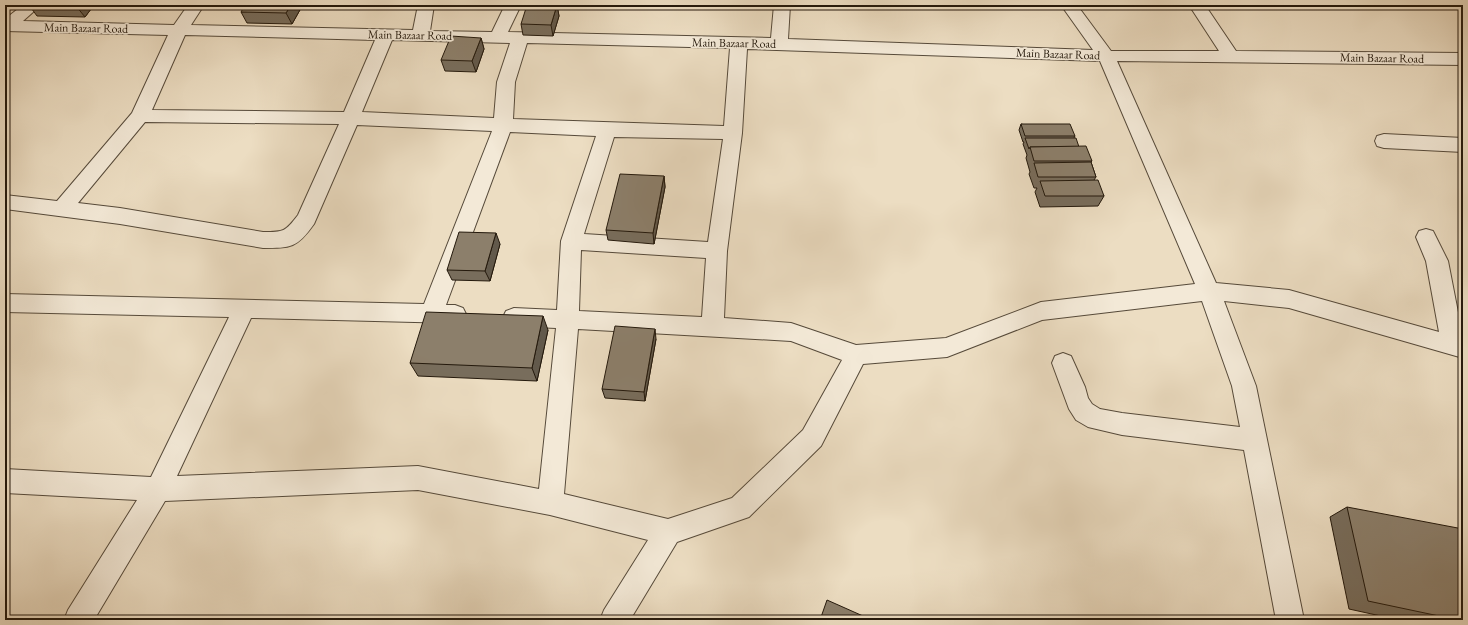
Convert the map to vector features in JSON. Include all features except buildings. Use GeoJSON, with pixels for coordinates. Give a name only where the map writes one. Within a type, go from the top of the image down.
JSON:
{"type":"FeatureCollection","features":[{"type":"Feature","properties":{"kind":"street"},"geometry":{"type":"LineString","coordinates":[[6,26],[33,5]]}},
{"type":"Feature","properties":{"kind":"street"},"geometry":{"type":"LineString","coordinates":[[62,209],[140,116],[179,30],[196,5]]}},
{"type":"Feature","properties":{"kind":"street"},"geometry":{"type":"LineString","coordinates":[[421,36],[426,5]]}},
{"type":"Feature","properties":{"kind":"street"},"geometry":{"type":"LineString","coordinates":[[498,37],[513,5]]}},
{"type":"Feature","properties":{"kind":"street"},"geometry":{"type":"LineString","coordinates":[[779,44],[782,5]]}},
{"type":"Feature","properties":{"kind":"street"},"geometry":{"type":"LineString","coordinates":[[1068,5],[1106,56],[1209,291],[1244,386],[1290,620]]}},
{"type":"Feature","properties":{"kind":"street"},"geometry":{"type":"LineString","coordinates":[[1197,5],[1232,56]]}},
{"type":"Feature","properties":{"kind":"street","name":"Main Bazaar Road"},"geometry":{"type":"LineString","coordinates":[[6,26],[779,44],[1106,56],[1458,59]]}},
{"type":"Feature","properties":{"kind":"street"},"geometry":{"type":"LineString","coordinates":[[5,202],[120,216],[263,240],[286,240],[298,231],[307,220],[386,35]]}},
{"type":"Feature","properties":{"kind":"street"},"geometry":{"type":"LineString","coordinates":[[432,313],[503,126],[506,82],[520,38]]}},
{"type":"Feature","properties":{"kind":"street"},"geometry":{"type":"LineString","coordinates":[[712,327],[717,251],[733,133],[739,43]]}},
{"type":"Feature","properties":{"kind":"street"},"geometry":{"type":"LineString","coordinates":[[1458,59],[1463,74]]}},
{"type":"Feature","properties":{"kind":"street"},"geometry":{"type":"LineString","coordinates":[[140,116],[350,118],[503,126],[733,133]]}},
{"type":"Feature","properties":{"kind":"street"},"geometry":{"type":"LineString","coordinates":[[550,503],[568,320],[571,241],[607,130]]}},
{"type":"Feature","properties":{"kind":"street"},"geometry":{"type":"LineString","coordinates":[[1384,141],[1463,145]]}},
{"type":"Feature","properties":{"kind":"street"},"geometry":{"type":"LineString","coordinates":[[496,316],[791,332],[856,355],[947,347],[1041,311],[1209,291],[1289,299],[1458,347],[1437,261],[1426,237]]}},
{"type":"Feature","properties":{"kind":"street"},"geometry":{"type":"LineString","coordinates":[[571,241],[717,251]]}},
{"type":"Feature","properties":{"kind":"street"},"geometry":{"type":"LineString","coordinates":[[5,303],[472,315]]}},
{"type":"Feature","properties":{"kind":"street"},"geometry":{"type":"LineString","coordinates":[[78,620],[158,489],[245,308]]}},
{"type":"Feature","properties":{"kind":"street"},"geometry":{"type":"LineString","coordinates":[[5,481],[158,489],[418,478],[550,503],[668,532],[740,508],[812,438],[856,355]]}},
{"type":"Feature","properties":{"kind":"street"},"geometry":{"type":"LineString","coordinates":[[1063,362],[1077,402],[1084,412],[1096,418],[1122,424],[1174,429],[1255,440]]}},
{"type":"Feature","properties":{"kind":"street"},"geometry":{"type":"LineString","coordinates":[[614,620],[668,532]]}}]}
